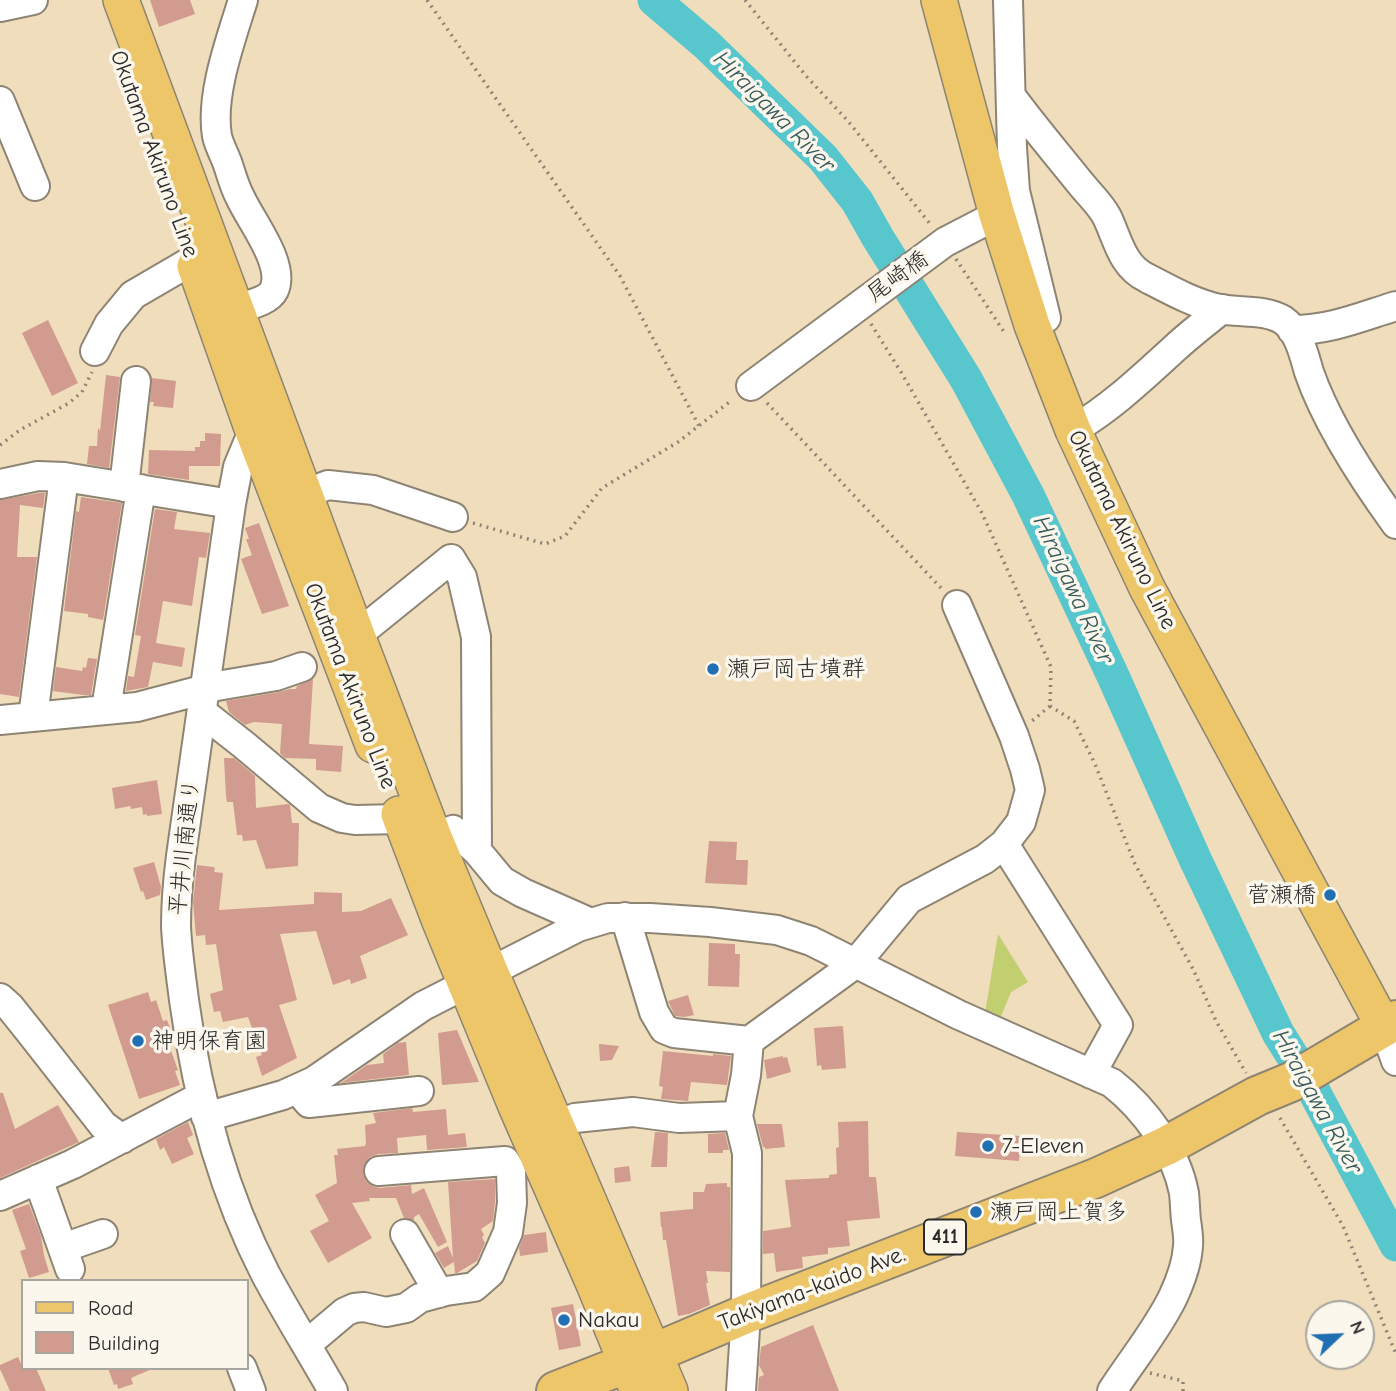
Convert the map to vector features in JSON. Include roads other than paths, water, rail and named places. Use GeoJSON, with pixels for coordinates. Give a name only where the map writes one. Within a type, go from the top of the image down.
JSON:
{"type":"FeatureCollection","features":[{"type":"Feature","properties":{"kind":"highway","name":"Takiyama-kaido Ave."},"geometry":{"type":"LineString","coordinates":[[556,1391],[639,1369],[746,1314],[1096,1178],[1166,1146],[1261,1095],[1385,1037]]}},
{"type":"Feature","properties":{"kind":"main road","name":"Okutama Akiruno Line"},"geometry":{"type":"LineString","coordinates":[[97,0],[193,260],[265,426],[401,819],[478,978],[556,1126],[639,1369]]}},
{"type":"Feature","properties":{"kind":"main road","name":"Okutama Akiruno Line"},"geometry":{"type":"LineString","coordinates":[[121,0],[236,309],[265,426],[305,495],[434,837],[516,1106],[594,1284],[639,1369]]}},
{"type":"Feature","properties":{"kind":"main road","name":"Okutama Akiruno Line"},"geometry":{"type":"LineString","coordinates":[[939,0],[997,215],[1032,325],[1073,430],[1147,588],[1385,1037]]}},
{"type":"Feature","properties":{"kind":"main road"},"geometry":{"type":"LineString","coordinates":[[639,1369],[670,1391]]}},
{"type":"Feature","properties":{"kind":"street"},"geometry":{"type":"LineString","coordinates":[[0,7],[33,0]]}},
{"type":"Feature","properties":{"kind":"street"},"geometry":{"type":"LineString","coordinates":[[236,309],[267,298],[274,291],[275,281],[275,262],[240,198],[218,137],[216,111],[225,58],[243,0]]}},
{"type":"Feature","properties":{"kind":"street"},"geometry":{"type":"LineString","coordinates":[[1008,0],[1012,148],[1016,191],[1073,430],[1131,389],[1222,309]]}},
{"type":"Feature","properties":{"kind":"street"},"geometry":{"type":"LineString","coordinates":[[1011,96],[1106,215],[1126,261],[1143,276],[1200,304],[1268,315],[1283,321],[1292,330],[1317,396],[1354,462],[1396,524]]}},
{"type":"Feature","properties":{"kind":"street"},"geometry":{"type":"LineString","coordinates":[[0,101],[35,186]]}},
{"type":"Feature","properties":{"kind":"street","name":"尾崎橋"},"geometry":{"type":"LineString","coordinates":[[751,386],[864,315],[941,245],[997,215]]}},
{"type":"Feature","properties":{"kind":"street"},"geometry":{"type":"LineString","coordinates":[[95,351],[109,324],[133,295],[193,260]]}},
{"type":"Feature","properties":{"kind":"street"},"geometry":{"type":"LineString","coordinates":[[1292,330],[1310,330],[1342,324],[1396,306]]}},
{"type":"Feature","properties":{"kind":"street"},"geometry":{"type":"LineString","coordinates":[[106,709],[132,488],[136,381]]}},
{"type":"Feature","properties":{"kind":"street","name":"平井川南通り"},"geometry":{"type":"LineString","coordinates":[[265,426],[238,467],[231,503],[181,856],[176,928],[189,1038],[204,1106],[223,1172],[266,1275],[333,1391]]}},
{"type":"Feature","properties":{"kind":"street"},"geometry":{"type":"LineString","coordinates":[[0,484],[38,476],[64,477],[231,503]]}},
{"type":"Feature","properties":{"kind":"street"},"geometry":{"type":"LineString","coordinates":[[33,716],[64,477]]}},
{"type":"Feature","properties":{"kind":"street"},"geometry":{"type":"LineString","coordinates":[[305,495],[328,485],[373,490],[453,517]]}},
{"type":"Feature","properties":{"kind":"street"},"geometry":{"type":"LineString","coordinates":[[357,635],[451,559],[462,577],[476,637],[477,851]]}},
{"type":"Feature","properties":{"kind":"street"},"geometry":{"type":"LineString","coordinates":[[625,917],[654,1012],[664,1029],[674,1033],[749,1041],[855,964],[909,900],[985,859],[1004,844],[1021,822],[1030,790],[1014,736],[957,605]]}},
{"type":"Feature","properties":{"kind":"street"},"geometry":{"type":"LineString","coordinates":[[0,720],[204,700],[302,667]]}},
{"type":"Feature","properties":{"kind":"street"},"geometry":{"type":"LineString","coordinates":[[204,700],[244,745],[319,808],[342,818],[355,820],[401,819]]}},
{"type":"Feature","properties":{"kind":"street"},"geometry":{"type":"LineString","coordinates":[[434,837],[453,830],[477,851],[502,881],[591,923]]}},
{"type":"Feature","properties":{"kind":"street"},"geometry":{"type":"LineString","coordinates":[[1004,844],[1118,1025],[1091,1074]]}},
{"type":"Feature","properties":{"kind":"street"},"geometry":{"type":"LineString","coordinates":[[0,1196],[122,1139],[204,1106],[283,1095],[297,1089],[314,1081],[423,1006],[578,927],[608,918],[625,917],[710,922],[777,930],[811,941],[959,1015],[1112,1083],[1129,1097],[1149,1120],[1166,1146],[1178,1172],[1184,1192],[1188,1245],[1185,1264],[1174,1296],[1112,1391]]}},
{"type":"Feature","properties":{"kind":"street"},"geometry":{"type":"LineString","coordinates":[[0,998],[103,1125],[122,1139]]}},
{"type":"Feature","properties":{"kind":"street"},"geometry":{"type":"LineString","coordinates":[[741,1391],[746,1314],[747,1153],[738,1116],[746,1076],[749,1041]]}},
{"type":"Feature","properties":{"kind":"street"},"geometry":{"type":"LineString","coordinates":[[297,1089],[309,1103],[419,1091]]}},
{"type":"Feature","properties":{"kind":"street"},"geometry":{"type":"LineString","coordinates":[[556,1126],[575,1118],[607,1113],[633,1112],[679,1118],[738,1116]]}},
{"type":"Feature","properties":{"kind":"street"},"geometry":{"type":"LineString","coordinates":[[307,1344],[354,1307],[386,1312],[406,1308],[420,1298],[474,1287],[490,1273],[508,1231],[512,1203],[511,1171],[505,1161],[379,1171]]}},
{"type":"Feature","properties":{"kind":"street"},"geometry":{"type":"LineString","coordinates":[[38,1180],[67,1258],[103,1234]]}},
{"type":"Feature","properties":{"kind":"street"},"geometry":{"type":"LineString","coordinates":[[405,1234],[439,1293]]}},
{"type":"Feature","properties":{"kind":"street"},"geometry":{"type":"LineString","coordinates":[[243,1370],[251,1391]]}},
{"type":"Feature","properties":{"kind":"waterway","name":"Hiraigawa River"},"geometry":{"type":"LineString","coordinates":[[654,0],[707,45],[823,158],[857,201],[966,379],[1028,495],[1278,1033],[1310,1084],[1396,1245]]}},
{"type":"Feature","properties":{"kind":"place","name":"瀬戸岡古墳群"},"geometry":{"type":"Point","coordinates":[713,669]}},
{"type":"Feature","properties":{"kind":"place","name":"菅瀬橋"},"geometry":{"type":"Point","coordinates":[1330,895]}},
{"type":"Feature","properties":{"kind":"place","name":"神明保育園"},"geometry":{"type":"Point","coordinates":[138,1041]}},
{"type":"Feature","properties":{"kind":"place","name":"7-Eleven"},"geometry":{"type":"Point","coordinates":[988,1146]}},
{"type":"Feature","properties":{"kind":"place","name":"瀬戸岡上賀多"},"geometry":{"type":"Point","coordinates":[976,1212]}},
{"type":"Feature","properties":{"kind":"place","name":"Nakau"},"geometry":{"type":"Point","coordinates":[564,1320]}}]}
